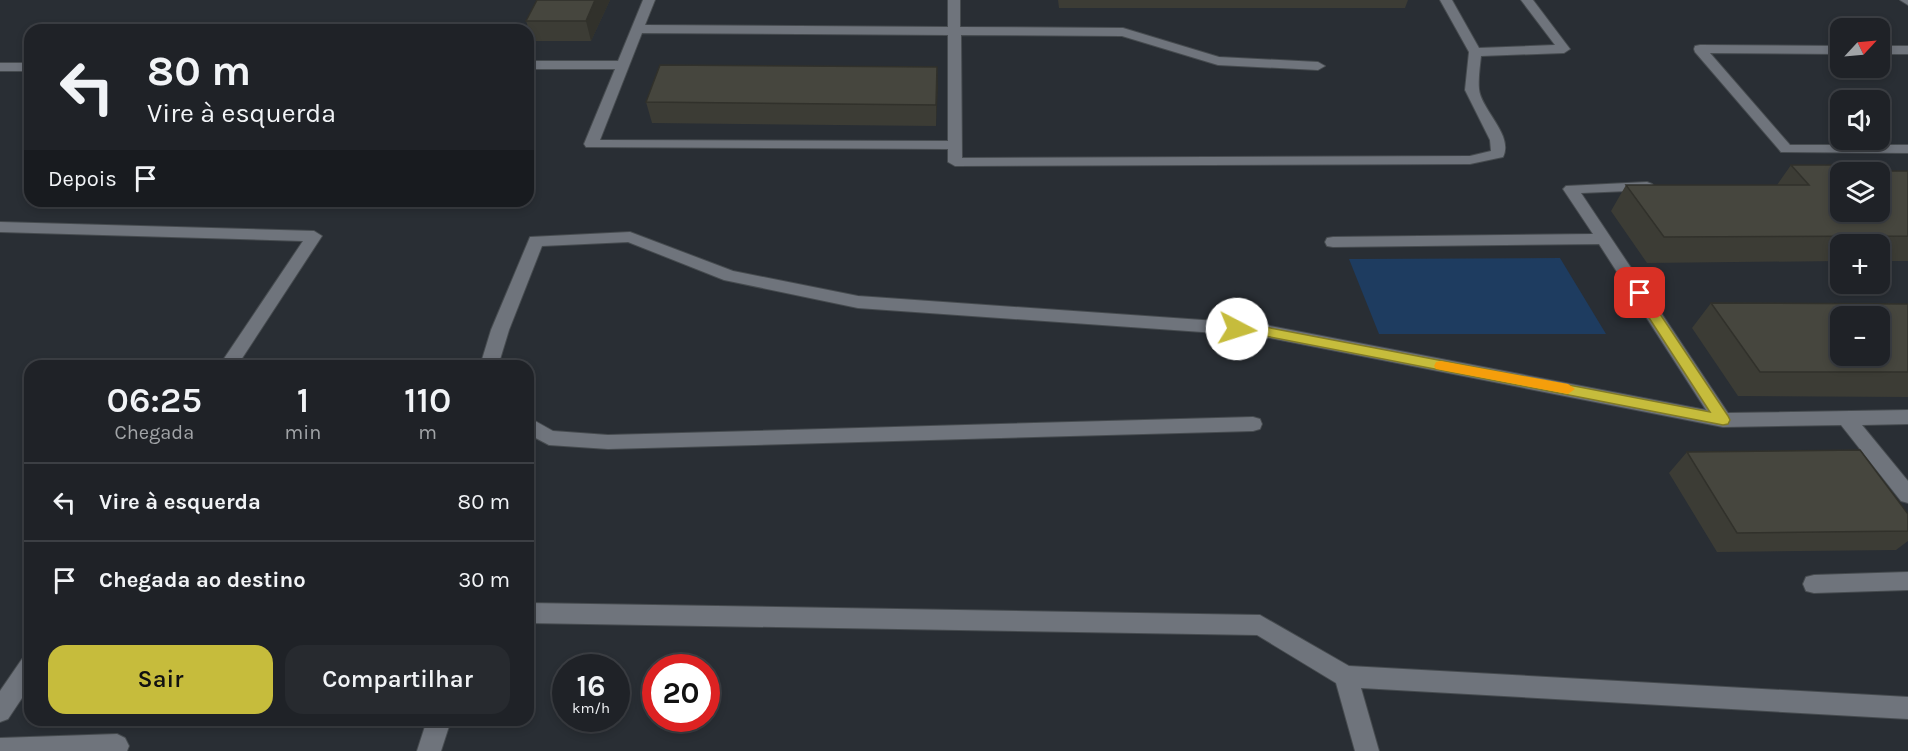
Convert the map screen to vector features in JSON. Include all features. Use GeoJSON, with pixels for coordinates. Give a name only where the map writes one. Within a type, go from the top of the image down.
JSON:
{"type":"FeatureCollection","features":[{"type":"Feature","properties":{"kind":"lane"},"geometry":{"type":"LineString","coordinates":[[649,0],[591,144],[954,145]]}},
{"type":"Feature","properties":{"kind":"lane"},"geometry":{"type":"LineString","coordinates":[[954,0],[955,162],[1470,160],[1498,154],[1497,140],[1472,90],[1475,52],[1446,0]]}},
{"type":"Feature","properties":{"kind":"lane"},"geometry":{"type":"LineString","coordinates":[[1475,52],[1564,49],[1527,0]]}},
{"type":"Feature","properties":{"kind":"lane"},"geometry":{"type":"LineString","coordinates":[[638,29],[1123,32],[1218,61],[1318,66]]}},
{"type":"Feature","properties":{"kind":"lane"},"geometry":{"type":"LineString","coordinates":[[1830,50],[1700,49],[1786,149],[1908,149]]}},
{"type":"Feature","properties":{"kind":"lane"},"geometry":{"type":"LineString","coordinates":[[1890,50],[1908,50]]}},
{"type":"Feature","properties":{"kind":"lane"},"geometry":{"type":"LineString","coordinates":[[534,65],[624,65]]}},
{"type":"Feature","properties":{"kind":"lane"},"geometry":{"type":"LineString","coordinates":[[0,67],[24,67]]}},
{"type":"Feature","properties":{"kind":"lane"},"geometry":{"type":"LineString","coordinates":[[1665,187],[1571,189],[1723,420]]}},
{"type":"Feature","properties":{"kind":"lane"},"geometry":{"type":"LineString","coordinates":[[0,227],[314,236],[232,360]]}},
{"type":"Feature","properties":{"kind":"lane"},"geometry":{"type":"LineString","coordinates":[[491,360],[500,330],[536,241],[630,237],[730,276],[858,302],[1260,330],[1723,420],[1908,417]]}},
{"type":"Feature","properties":{"kind":"lane"},"geometry":{"type":"LineString","coordinates":[[1333,242],[1604,239]]}},
{"type":"Feature","properties":{"kind":"lane"},"geometry":{"type":"LineString","coordinates":[[1846,418],[1908,495]]}},
{"type":"Feature","properties":{"kind":"lane"},"geometry":{"type":"LineString","coordinates":[[534,428],[549,438],[608,442],[1253,424]]}},
{"type":"Feature","properties":{"kind":"lane"},"geometry":{"type":"LineString","coordinates":[[1814,584],[1908,581]]}},
{"type":"Feature","properties":{"kind":"lane"},"geometry":{"type":"LineString","coordinates":[[534,613],[1260,626],[1346,676],[1908,708]]}},
{"type":"Feature","properties":{"kind":"lane"},"geometry":{"type":"LineString","coordinates":[[0,711],[24,675]]}},
{"type":"Feature","properties":{"kind":"lane"},"geometry":{"type":"LineString","coordinates":[[1346,676],[1367,751]]}},
{"type":"Feature","properties":{"kind":"lane"},"geometry":{"type":"LineString","coordinates":[[429,751],[437,726]]}},
{"type":"Feature","properties":{"kind":"lane"},"geometry":{"type":"LineString","coordinates":[[0,750],[117,746],[114,751]]}},
{"type":"Feature","properties":{"kind":"shaded area"},"geometry":{"type":"Polygon","coordinates":[[[1560,258],[1606,334],[1379,334],[1349,259],[1560,258]]]}},
{"type":"Feature","properties":{"kind":"building"},"geometry":{"type":"Polygon","coordinates":[[[537,0],[595,0],[586,21],[526,21],[537,0]]]}},
{"type":"Feature","properties":{"kind":"building"},"geometry":{"type":"Polygon","coordinates":[[[660,65],[937,67],[936,105],[646,102],[660,65]]]}},
{"type":"Feature","properties":{"kind":"building"},"geometry":{"type":"Polygon","coordinates":[[[1791,165],[1830,165],[1830,222],[1890,222],[1890,171],[1908,171],[1908,236],[1830,234],[1830,236],[1664,237],[1626,185],[1809,185],[1791,165]]]}},
{"type":"Feature","properties":{"kind":"building"},"geometry":{"type":"Polygon","coordinates":[[[1711,303],[1908,304],[1908,372],[1760,372],[1711,303]]]}},
{"type":"Feature","properties":{"kind":"building"},"geometry":{"type":"Polygon","coordinates":[[[1860,450],[1908,514],[1908,531],[1737,533],[1687,452],[1860,450]]]}},
{"type":"Feature","properties":{"kind":"slow traffic"},"geometry":{"type":"LineString","coordinates":[[1441,366],[1568,389]]}},
{"type":"Feature","properties":{"kind":"route"},"geometry":{"type":"LineString","coordinates":[[1237,329],[1260,330],[1723,420],[1640,293]]}}]}
